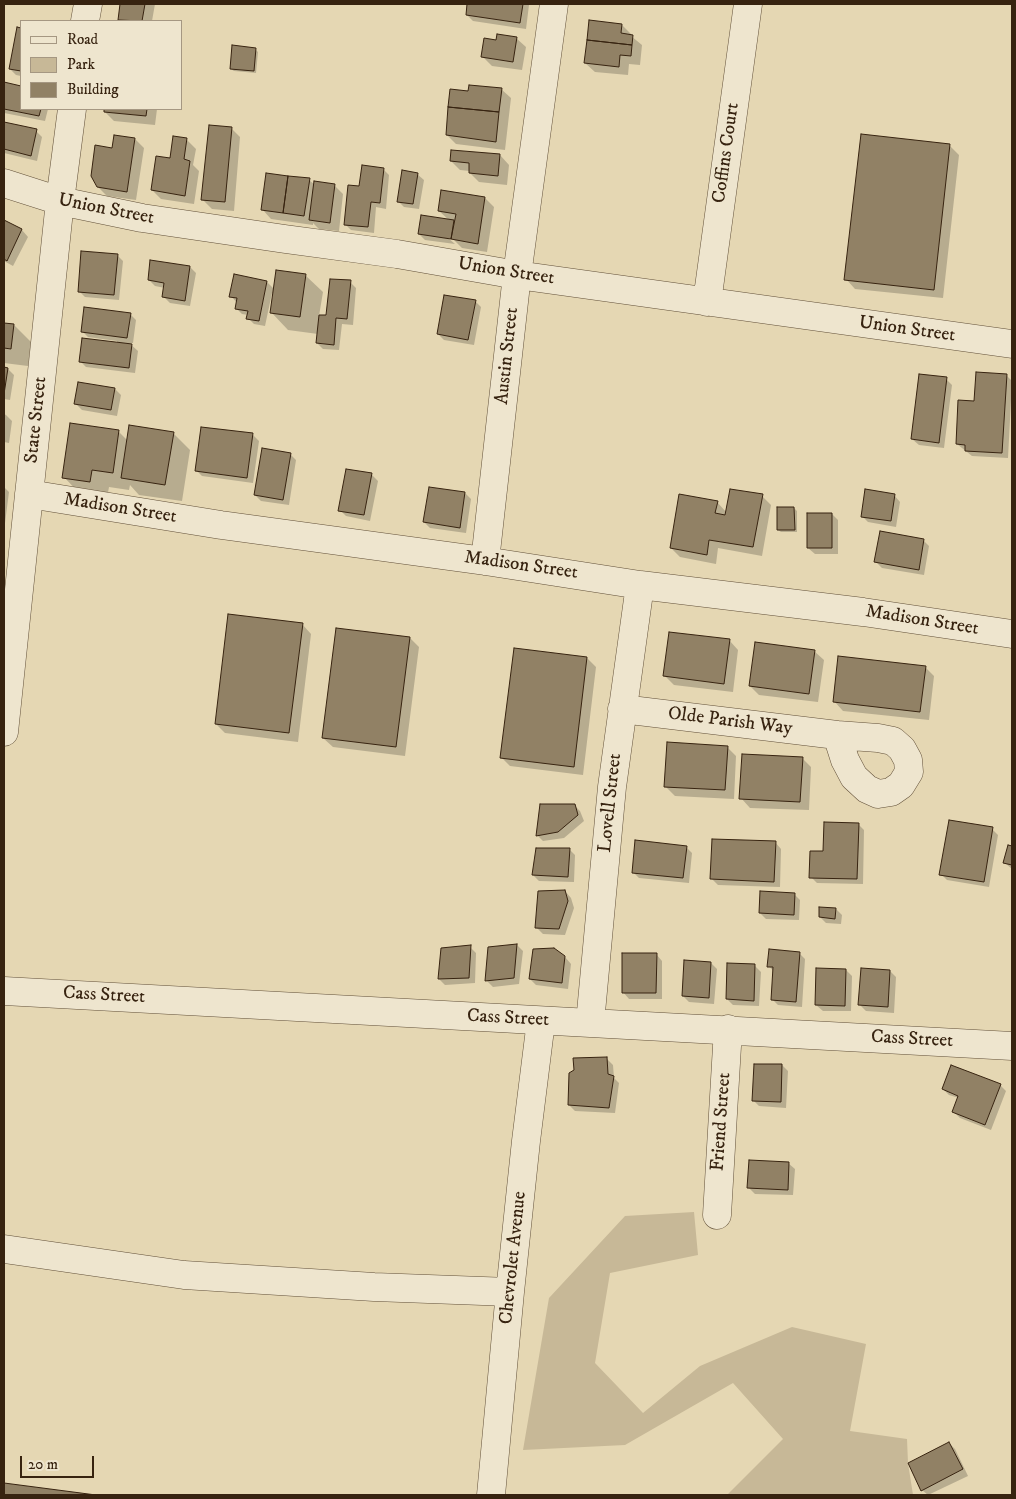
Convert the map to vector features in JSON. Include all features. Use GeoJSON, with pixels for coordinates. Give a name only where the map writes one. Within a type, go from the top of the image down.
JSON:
{"type":"FeatureCollection","features":[{"type":"Feature","properties":{"kind":"street"},"geometry":{"type":"LineString","coordinates":[[85,20],[88,4]]}},
{"type":"Feature","properties":{"kind":"street","name":"Austin Street"},"geometry":{"type":"LineString","coordinates":[[485,560],[517,275],[554,4]]}},
{"type":"Feature","properties":{"kind":"street","name":"Coffins Court"},"geometry":{"type":"LineString","coordinates":[[707,302],[748,4]]}},
{"type":"Feature","properties":{"kind":"street","name":"State Street"},"geometry":{"type":"LineString","coordinates":[[4,732],[7,676],[30,494],[60,201],[72,110]]}},
{"type":"Feature","properties":{"kind":"street","name":"Union Street"},"geometry":{"type":"LineString","coordinates":[[4,183],[60,201],[142,218],[398,254],[517,275],[1012,344]]}},
{"type":"Feature","properties":{"kind":"street","name":"Madison Street"},"geometry":{"type":"LineString","coordinates":[[30,494],[221,525],[485,560],[640,585],[863,612],[1012,634]]}},
{"type":"Feature","properties":{"kind":"street","name":"Lovell Street"},"geometry":{"type":"LineString","coordinates":[[590,1023],[612,786],[640,585]]}},
{"type":"Feature","properties":{"kind":"street","name":"Olde Parish Way"},"geometry":{"type":"LineString","coordinates":[[622,709],[837,735]]}},
{"type":"Feature","properties":{"kind":"street","name":"Cass Street"},"geometry":{"type":"LineString","coordinates":[[4,991],[541,1021],[728,1029],[1012,1046]]}},
{"type":"Feature","properties":{"kind":"street","name":"Chevrolet Avenue"},"geometry":{"type":"LineString","coordinates":[[491,1495],[510,1292],[541,1021]]}},
{"type":"Feature","properties":{"kind":"street","name":"Friend Street"},"geometry":{"type":"LineString","coordinates":[[717,1215],[728,1029]]}},
{"type":"Feature","properties":{"kind":"street"},"geometry":{"type":"LineString","coordinates":[[4,1249],[184,1274],[374,1287],[510,1292]]}},
{"type":"Feature","properties":{"kind":"green space"},"geometry":{"type":"Polygon","coordinates":[[[694,1212],[698,1255],[610,1273],[595,1363],[643,1413],[700,1366],[792,1327],[866,1344],[850,1431],[907,1439],[908,1463],[913,1495],[727,1495],[783,1439],[733,1383],[625,1445],[523,1450],[549,1298],[625,1216],[694,1212]]]}},
{"type":"Feature","properties":{"kind":"building"},"geometry":{"type":"Polygon","coordinates":[[[120,4],[145,4],[142,20],[118,20],[120,4]]]}},
{"type":"Feature","properties":{"kind":"building"},"geometry":{"type":"Polygon","coordinates":[[[467,4],[523,4],[520,23],[466,15],[467,4]]]}},
{"type":"Feature","properties":{"kind":"building"},"geometry":{"type":"Polygon","coordinates":[[[589,20],[622,24],[621,33],[633,35],[632,45],[587,40],[589,20]]]}},
{"type":"Feature","properties":{"kind":"building"},"geometry":{"type":"Polygon","coordinates":[[[17,27],[20,28],[20,71],[9,69],[17,27]]]}},
{"type":"Feature","properties":{"kind":"building"},"geometry":{"type":"Polygon","coordinates":[[[497,34],[517,37],[513,62],[481,57],[484,38],[496,40],[497,34]]]}},
{"type":"Feature","properties":{"kind":"building"},"geometry":{"type":"Polygon","coordinates":[[[587,40],[632,45],[631,56],[620,55],[619,67],[584,63],[587,40]]]}},
{"type":"Feature","properties":{"kind":"building"},"geometry":{"type":"Polygon","coordinates":[[[232,45],[256,48],[254,71],[230,69],[232,45]]]}},
{"type":"Feature","properties":{"kind":"building"},"geometry":{"type":"Polygon","coordinates":[[[4,82],[20,86],[20,110],[41,110],[39,116],[4,109],[4,82]]]}},
{"type":"Feature","properties":{"kind":"building"},"geometry":{"type":"Polygon","coordinates":[[[469,85],[502,88],[499,112],[448,107],[450,89],[468,91],[469,85]]]}},
{"type":"Feature","properties":{"kind":"building"},"geometry":{"type":"Polygon","coordinates":[[[448,107],[499,112],[496,142],[446,135],[448,107]]]}},
{"type":"Feature","properties":{"kind":"building"},"geometry":{"type":"Polygon","coordinates":[[[104,110],[147,110],[146,116],[104,112],[104,110]]]}},
{"type":"Feature","properties":{"kind":"building"},"geometry":{"type":"Polygon","coordinates":[[[4,122],[37,129],[31,156],[4,149],[4,122]]]}},
{"type":"Feature","properties":{"kind":"building"},"geometry":{"type":"Polygon","coordinates":[[[209,125],[232,127],[225,202],[201,200],[209,125]]]}},
{"type":"Feature","properties":{"kind":"building"},"geometry":{"type":"Polygon","coordinates":[[[861,134],[950,144],[934,290],[844,280],[861,134]]]}},
{"type":"Feature","properties":{"kind":"building"},"geometry":{"type":"Polygon","coordinates":[[[114,135],[135,138],[127,192],[97,187],[91,176],[95,145],[112,148],[114,135]]]}},
{"type":"Feature","properties":{"kind":"building"},"geometry":{"type":"Polygon","coordinates":[[[173,136],[187,138],[184,159],[190,161],[185,196],[151,190],[156,156],[170,158],[173,136]]]}},
{"type":"Feature","properties":{"kind":"building"},"geometry":{"type":"Polygon","coordinates":[[[451,150],[500,154],[498,176],[469,173],[469,163],[450,161],[451,150]]]}},
{"type":"Feature","properties":{"kind":"building"},"geometry":{"type":"Polygon","coordinates":[[[362,165],[384,168],[380,203],[371,202],[368,227],[344,225],[348,185],[359,186],[362,165]]]}},
{"type":"Feature","properties":{"kind":"building"},"geometry":{"type":"Polygon","coordinates":[[[402,170],[418,173],[413,204],[397,202],[402,170]]]}},
{"type":"Feature","properties":{"kind":"building"},"geometry":{"type":"Polygon","coordinates":[[[266,173],[288,176],[283,213],[261,210],[266,173]]]}},
{"type":"Feature","properties":{"kind":"building"},"geometry":{"type":"Polygon","coordinates":[[[288,176],[310,178],[304,216],[283,213],[288,176]]]}},
{"type":"Feature","properties":{"kind":"building"},"geometry":{"type":"Polygon","coordinates":[[[314,181],[335,184],[330,223],[309,220],[314,181]]]}},
{"type":"Feature","properties":{"kind":"building"},"geometry":{"type":"Polygon","coordinates":[[[441,190],[485,197],[478,244],[451,239],[456,214],[438,211],[441,190]]]}},
{"type":"Feature","properties":{"kind":"building"},"geometry":{"type":"Polygon","coordinates":[[[421,215],[454,220],[451,239],[418,234],[421,215]]]}},
{"type":"Feature","properties":{"kind":"building"},"geometry":{"type":"Polygon","coordinates":[[[4,220],[22,229],[7,261],[4,259],[4,220]]]}},
{"type":"Feature","properties":{"kind":"building"},"geometry":{"type":"Polygon","coordinates":[[[81,251],[118,254],[114,295],[78,292],[81,251]]]}},
{"type":"Feature","properties":{"kind":"building"},"geometry":{"type":"Polygon","coordinates":[[[150,260],[190,266],[185,301],[162,297],[164,283],[148,280],[150,260]]]}},
{"type":"Feature","properties":{"kind":"building"},"geometry":{"type":"Polygon","coordinates":[[[276,270],[306,274],[300,317],[270,313],[276,270]]]}},
{"type":"Feature","properties":{"kind":"building"},"geometry":{"type":"Polygon","coordinates":[[[234,274],[267,281],[259,321],[246,319],[248,311],[235,309],[237,298],[229,297],[234,274]]]}},
{"type":"Feature","properties":{"kind":"building"},"geometry":{"type":"Polygon","coordinates":[[[330,279],[351,280],[347,319],[336,318],[334,345],[316,343],[319,315],[326,315],[330,279]]]}},
{"type":"Feature","properties":{"kind":"building"},"geometry":{"type":"Polygon","coordinates":[[[444,295],[476,300],[468,340],[437,334],[444,295]]]}},
{"type":"Feature","properties":{"kind":"building"},"geometry":{"type":"Polygon","coordinates":[[[84,307],[131,313],[127,338],[81,332],[84,307]]]}},
{"type":"Feature","properties":{"kind":"building"},"geometry":{"type":"Polygon","coordinates":[[[4,323],[14,324],[11,349],[4,348],[4,323]]]}},
{"type":"Feature","properties":{"kind":"building"},"geometry":{"type":"Polygon","coordinates":[[[82,338],[132,344],[129,368],[79,362],[82,338]]]}},
{"type":"Feature","properties":{"kind":"building"},"geometry":{"type":"Polygon","coordinates":[[[4,367],[8,368],[4,394],[4,367]]]}},
{"type":"Feature","properties":{"kind":"building"},"geometry":{"type":"Polygon","coordinates":[[[976,372],[1007,374],[1002,453],[965,451],[965,445],[956,444],[958,400],[974,401],[976,372]]]}},
{"type":"Feature","properties":{"kind":"building"},"geometry":{"type":"Polygon","coordinates":[[[919,374],[947,377],[939,443],[911,439],[919,374]]]}},
{"type":"Feature","properties":{"kind":"building"},"geometry":{"type":"Polygon","coordinates":[[[78,382],[115,388],[111,410],[74,404],[78,382]]]}},
{"type":"Feature","properties":{"kind":"building"},"geometry":{"type":"Polygon","coordinates":[[[70,423],[119,430],[113,473],[92,470],[90,482],[62,478],[70,423]]]}},
{"type":"Feature","properties":{"kind":"building"},"geometry":{"type":"Polygon","coordinates":[[[129,425],[174,432],[165,485],[121,478],[129,425]]]}},
{"type":"Feature","properties":{"kind":"building"},"geometry":{"type":"Polygon","coordinates":[[[201,427],[253,433],[247,478],[195,471],[201,427]]]}},
{"type":"Feature","properties":{"kind":"building"},"geometry":{"type":"Polygon","coordinates":[[[262,448],[291,453],[283,500],[254,495],[262,448]]]}},
{"type":"Feature","properties":{"kind":"building"},"geometry":{"type":"Polygon","coordinates":[[[346,469],[372,473],[364,515],[338,511],[346,469]]]}},
{"type":"Feature","properties":{"kind":"building"},"geometry":{"type":"Polygon","coordinates":[[[429,487],[465,492],[460,528],[423,522],[429,487]]]}},
{"type":"Feature","properties":{"kind":"building"},"geometry":{"type":"Polygon","coordinates":[[[730,489],[763,494],[753,547],[709,540],[707,555],[670,548],[679,494],[718,501],[715,513],[725,515],[730,489]]]}},
{"type":"Feature","properties":{"kind":"building"},"geometry":{"type":"Polygon","coordinates":[[[865,489],[895,494],[891,521],[861,517],[865,489]]]}},
{"type":"Feature","properties":{"kind":"building"},"geometry":{"type":"Polygon","coordinates":[[[777,507],[794,507],[795,530],[777,530],[777,507]]]}},
{"type":"Feature","properties":{"kind":"building"},"geometry":{"type":"Polygon","coordinates":[[[807,513],[832,513],[832,548],[807,548],[807,513]]]}},
{"type":"Feature","properties":{"kind":"building"},"geometry":{"type":"Polygon","coordinates":[[[880,531],[924,539],[919,570],[874,562],[880,531]]]}},
{"type":"Feature","properties":{"kind":"building"},"geometry":{"type":"Polygon","coordinates":[[[228,614],[303,623],[289,733],[215,724],[228,614]]]}},
{"type":"Feature","properties":{"kind":"building"},"geometry":{"type":"Polygon","coordinates":[[[336,628],[410,637],[396,747],[322,738],[336,628]]]}},
{"type":"Feature","properties":{"kind":"building"},"geometry":{"type":"Polygon","coordinates":[[[669,632],[730,639],[724,684],[663,676],[669,632]]]}},
{"type":"Feature","properties":{"kind":"building"},"geometry":{"type":"Polygon","coordinates":[[[755,642],[815,650],[809,694],[749,686],[755,642]]]}},
{"type":"Feature","properties":{"kind":"building"},"geometry":{"type":"Polygon","coordinates":[[[514,648],[587,657],[574,767],[500,758],[514,648]]]}},
{"type":"Feature","properties":{"kind":"building"},"geometry":{"type":"Polygon","coordinates":[[[838,656],[926,666],[920,712],[833,702],[838,656]]]}},
{"type":"Feature","properties":{"kind":"building"},"geometry":{"type":"Polygon","coordinates":[[[667,742],[728,746],[725,790],[664,787],[667,742]]]}},
{"type":"Feature","properties":{"kind":"building"},"geometry":{"type":"Polygon","coordinates":[[[742,754],[803,757],[800,802],[739,799],[742,754]]]}},
{"type":"Feature","properties":{"kind":"building"},"geometry":{"type":"Polygon","coordinates":[[[540,804],[575,804],[578,815],[558,832],[536,836],[540,804]]]}},
{"type":"Feature","properties":{"kind":"building"},"geometry":{"type":"Polygon","coordinates":[[[949,820],[993,827],[984,882],[939,875],[949,820]]]}},
{"type":"Feature","properties":{"kind":"building"},"geometry":{"type":"Polygon","coordinates":[[[824,822],[859,823],[857,879],[809,878],[810,851],[823,851],[824,822]]]}},
{"type":"Feature","properties":{"kind":"building"},"geometry":{"type":"Polygon","coordinates":[[[712,839],[776,841],[774,882],[710,879],[712,839]]]}},
{"type":"Feature","properties":{"kind":"building"},"geometry":{"type":"Polygon","coordinates":[[[635,840],[687,846],[683,878],[632,873],[635,840]]]}},
{"type":"Feature","properties":{"kind":"building"},"geometry":{"type":"Polygon","coordinates":[[[1008,845],[1012,846],[1012,865],[1003,863],[1008,845]]]}},
{"type":"Feature","properties":{"kind":"building"},"geometry":{"type":"Polygon","coordinates":[[[536,848],[570,848],[568,877],[532,875],[536,848]]]}},
{"type":"Feature","properties":{"kind":"building"},"geometry":{"type":"Polygon","coordinates":[[[565,890],[568,901],[559,929],[535,928],[538,891],[565,890]]]}},
{"type":"Feature","properties":{"kind":"building"},"geometry":{"type":"Polygon","coordinates":[[[760,891],[795,893],[794,915],[759,913],[760,891]]]}},
{"type":"Feature","properties":{"kind":"building"},"geometry":{"type":"Polygon","coordinates":[[[819,907],[836,908],[835,919],[819,917],[819,907]]]}},
{"type":"Feature","properties":{"kind":"building"},"geometry":{"type":"Polygon","coordinates":[[[517,944],[514,978],[485,981],[488,947],[517,944]]]}},
{"type":"Feature","properties":{"kind":"building"},"geometry":{"type":"Polygon","coordinates":[[[471,945],[469,978],[438,979],[441,948],[471,945]]]}},
{"type":"Feature","properties":{"kind":"building"},"geometry":{"type":"Polygon","coordinates":[[[554,948],[565,956],[562,983],[529,979],[533,949],[554,948]]]}},
{"type":"Feature","properties":{"kind":"building"},"geometry":{"type":"Polygon","coordinates":[[[769,949],[800,952],[796,1002],[771,1000],[773,967],[767,967],[769,949]]]}},
{"type":"Feature","properties":{"kind":"building"},"geometry":{"type":"Polygon","coordinates":[[[622,953],[657,953],[656,993],[622,993],[622,953]]]}},
{"type":"Feature","properties":{"kind":"building"},"geometry":{"type":"Polygon","coordinates":[[[684,960],[711,962],[709,998],[682,996],[684,960]]]}},
{"type":"Feature","properties":{"kind":"building"},"geometry":{"type":"Polygon","coordinates":[[[727,963],[755,964],[754,1001],[726,999],[727,963]]]}},
{"type":"Feature","properties":{"kind":"building"},"geometry":{"type":"Polygon","coordinates":[[[816,968],[846,969],[845,1006],[815,1005],[816,968]]]}},
{"type":"Feature","properties":{"kind":"building"},"geometry":{"type":"Polygon","coordinates":[[[861,968],[890,970],[888,1007],[858,1005],[861,968]]]}},
{"type":"Feature","properties":{"kind":"building"},"geometry":{"type":"Polygon","coordinates":[[[607,1057],[608,1074],[614,1076],[609,1108],[568,1105],[569,1073],[574,1070],[573,1058],[607,1057]]]}},
{"type":"Feature","properties":{"kind":"building"},"geometry":{"type":"Polygon","coordinates":[[[754,1064],[782,1064],[781,1102],[752,1101],[754,1064]]]}},
{"type":"Feature","properties":{"kind":"building"},"geometry":{"type":"Polygon","coordinates":[[[951,1065],[1001,1084],[985,1125],[952,1112],[958,1096],[942,1089],[951,1065]]]}},
{"type":"Feature","properties":{"kind":"building"},"geometry":{"type":"Polygon","coordinates":[[[749,1160],[789,1162],[788,1190],[747,1188],[749,1160]]]}},
{"type":"Feature","properties":{"kind":"building"},"geometry":{"type":"Polygon","coordinates":[[[949,1442],[963,1469],[921,1491],[908,1463],[949,1442]]]}},
{"type":"Feature","properties":{"kind":"building"},"geometry":{"type":"Polygon","coordinates":[[[4,1483],[96,1495],[4,1495],[4,1483]]]}}]}
